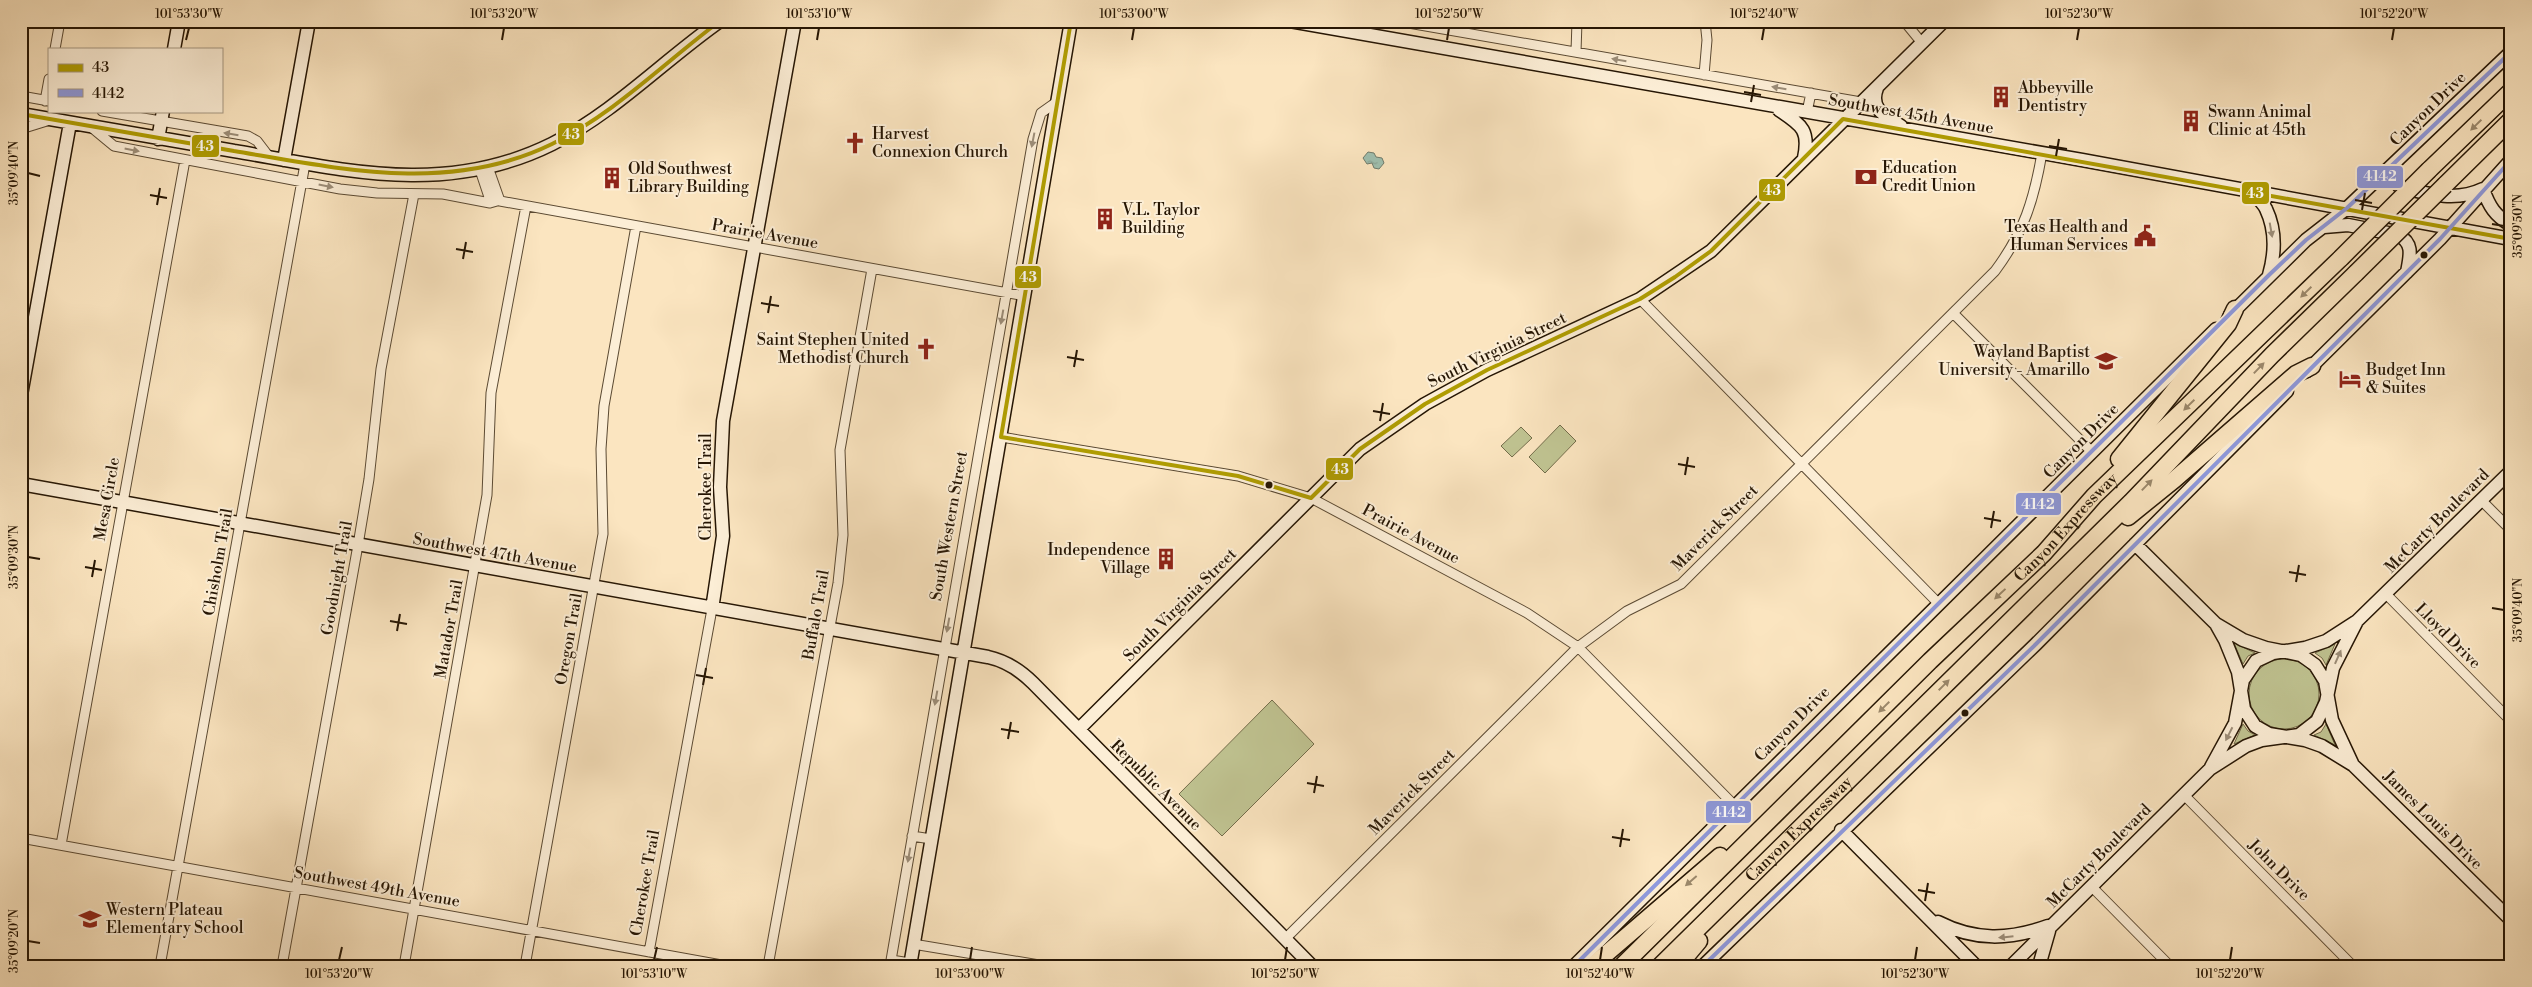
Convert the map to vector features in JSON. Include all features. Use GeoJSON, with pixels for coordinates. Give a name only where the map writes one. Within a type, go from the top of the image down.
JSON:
{"type":"FeatureCollection","features":[{"type":"Feature","properties":{"kind":"highway","name":"Canyon Expressway"},"geometry":{"type":"LineString","coordinates":[[1622,966],[1930,661],[2044,553],[2094,496],[2511,91]]}},
{"type":"Feature","properties":{"kind":"highway","name":"Canyon Expressway"},"geometry":{"type":"LineString","coordinates":[[1660,966],[2130,502],[2272,355],[2511,120]]}},
{"type":"Feature","properties":{"kind":"highway"},"geometry":{"type":"LineString","coordinates":[[2094,496],[2101,480],[2207,351],[2228,324],[2235,309]]}},
{"type":"Feature","properties":{"kind":"highway"},"geometry":{"type":"LineString","coordinates":[[2030,600],[2044,594],[2116,526],[2175,480],[2296,374],[2312,366]]}},
{"type":"Feature","properties":{"kind":"highway"},"geometry":{"type":"LineString","coordinates":[[1592,966],[1738,840],[1795,788],[1808,783]]}},
{"type":"Feature","properties":{"kind":"highway"},"geometry":{"type":"LineString","coordinates":[[1678,966],[1723,913],[1736,891]]}},
{"type":"Feature","properties":{"kind":"main road"},"geometry":{"type":"LineString","coordinates":[[174,48],[179,21]]}},
{"type":"Feature","properties":{"kind":"main road"},"geometry":{"type":"LineString","coordinates":[[284,160],[309,21]]}},
{"type":"Feature","properties":{"kind":"main road"},"geometry":{"type":"LineString","coordinates":[[21,114],[158,139],[377,175],[435,176],[484,168],[552,144],[614,105],[720,21]]}},
{"type":"Feature","properties":{"kind":"main road","name":"Cherokee Trail"},"geometry":{"type":"LineString","coordinates":[[712,608],[723,536],[720,487],[724,421],[795,21]]}},
{"type":"Feature","properties":{"kind":"main road"},"geometry":{"type":"LineString","coordinates":[[1061,21],[1068,40]]}},
{"type":"Feature","properties":{"kind":"main road"},"geometry":{"type":"LineString","coordinates":[[910,964],[1071,21]]}},
{"type":"Feature","properties":{"kind":"main road"},"geometry":{"type":"LineString","coordinates":[[1068,40],[1079,21]]}},
{"type":"Feature","properties":{"kind":"main road","name":"Southwest 45th Avenue"},"geometry":{"type":"LineString","coordinates":[[1290,21],[1308,22],[2511,239]]}},
{"type":"Feature","properties":{"kind":"main road","name":"South Virginia Street"},"geometry":{"type":"LineString","coordinates":[[1079,729],[1360,448],[1425,404],[1487,370],[1640,299],[1711,251],[1843,118],[1877,88],[1944,21]]}},
{"type":"Feature","properties":{"kind":"main road","name":"Canyon Drive"},"geometry":{"type":"LineString","coordinates":[[1574,966],[2269,275],[2321,228],[2347,208],[2511,52]]}},
{"type":"Feature","properties":{"kind":"main road"},"geometry":{"type":"LineString","coordinates":[[1877,88],[1874,101],[1877,109],[1907,130]]}},
{"type":"Feature","properties":{"kind":"main road"},"geometry":{"type":"LineString","coordinates":[[1772,106],[1801,124],[1805,132],[1804,158]]}},
{"type":"Feature","properties":{"kind":"main road"},"geometry":{"type":"LineString","coordinates":[[158,139],[162,117]]}},
{"type":"Feature","properties":{"kind":"main road"},"geometry":{"type":"LineString","coordinates":[[21,394],[70,123]]}},
{"type":"Feature","properties":{"kind":"main road"},"geometry":{"type":"LineString","coordinates":[[1703,966],[1841,830],[2036,644],[2407,272],[2450,228],[2511,160]]}},
{"type":"Feature","properties":{"kind":"main road"},"geometry":{"type":"LineString","coordinates":[[2395,163],[2394,180],[2400,187],[2456,197],[2469,196],[2483,189]]}},
{"type":"Feature","properties":{"kind":"main road"},"geometry":{"type":"LineString","coordinates":[[2483,189],[2488,205],[2498,218],[2511,225]]}},
{"type":"Feature","properties":{"kind":"main road"},"geometry":{"type":"LineString","coordinates":[[2250,191],[2266,208],[2272,227],[2275,254],[2269,275]]}},
{"type":"Feature","properties":{"kind":"main road"},"geometry":{"type":"LineString","coordinates":[[2321,228],[2336,224],[2398,234],[2410,246],[2411,254],[2407,272]]}},
{"type":"Feature","properties":{"kind":"main road","name":"McCarty Boulevard"},"geometry":{"type":"LineString","coordinates":[[2210,769],[2235,723],[2243,680],[2256,661],[2273,653],[2326,641],[2357,621],[2511,471]]}},
{"type":"Feature","properties":{"kind":"main road","name":"Southwest 47th Avenue"},"geometry":{"type":"LineString","coordinates":[[21,484],[962,653]]}},
{"type":"Feature","properties":{"kind":"main road","name":"James Louis Drive"},"geometry":{"type":"LineString","coordinates":[[2135,544],[2216,624],[2225,640],[2238,672],[2244,709],[2255,726],[2269,734],[2305,740],[2322,746],[2353,765],[2511,920]]}},
{"type":"Feature","properties":{"kind":"main road","name":"McCarty Boulevard"},"geometry":{"type":"LineString","coordinates":[[2011,966],[2210,769],[2246,746],[2280,737],[2294,736],[2309,729],[2323,713],[2333,668],[2357,621]]}},
{"type":"Feature","properties":{"kind":"main road","name":"James Louis Drive"},"geometry":{"type":"LineString","coordinates":[[2216,624],[2251,643],[2301,655],[2315,665],[2325,680],[2332,720],[2353,765]]}},
{"type":"Feature","properties":{"kind":"main road","name":"Republic Avenue"},"geometry":{"type":"LineString","coordinates":[[962,653],[992,658],[1017,668],[1312,966]]}},
{"type":"Feature","properties":{"kind":"main road"},"geometry":{"type":"LineString","coordinates":[[1841,830],[1976,966]]}},
{"type":"Feature","properties":{"kind":"main road"},"geometry":{"type":"LineString","coordinates":[[1925,916],[1951,929],[1980,937],[2010,937],[2053,924]]}},
{"type":"Feature","properties":{"kind":"main road"},"geometry":{"type":"LineString","coordinates":[[2039,966],[2045,940],[2053,924]]}},
{"type":"Feature","properties":{"kind":"street"},"geometry":{"type":"LineString","coordinates":[[55,48],[60,21]]}},
{"type":"Feature","properties":{"kind":"street","name":"Southwest 45th Avenue"},"geometry":{"type":"LineString","coordinates":[[1397,21],[1437,25],[1576,52],[1861,102]]}},
{"type":"Feature","properties":{"kind":"street"},"geometry":{"type":"LineString","coordinates":[[1576,52],[1577,21]]}},
{"type":"Feature","properties":{"kind":"street"},"geometry":{"type":"LineString","coordinates":[[1704,75],[1707,40],[1705,21]]}},
{"type":"Feature","properties":{"kind":"street"},"geometry":{"type":"LineString","coordinates":[[1904,21],[1922,43]]}},
{"type":"Feature","properties":{"kind":"street"},"geometry":{"type":"LineString","coordinates":[[1807,112],[1811,93]]}},
{"type":"Feature","properties":{"kind":"street"},"geometry":{"type":"LineString","coordinates":[[21,96],[47,101]]}},
{"type":"Feature","properties":{"kind":"street","name":"South Western Street"},"geometry":{"type":"LineString","coordinates":[[890,963],[1036,126],[1041,113],[1058,101]]}},
{"type":"Feature","properties":{"kind":"street"},"geometry":{"type":"LineString","coordinates":[[112,112],[162,117],[248,136],[256,141],[270,158]]}},
{"type":"Feature","properties":{"kind":"street"},"geometry":{"type":"LineString","coordinates":[[21,129],[52,120]]}},
{"type":"Feature","properties":{"kind":"street"},"geometry":{"type":"LineString","coordinates":[[91,127],[114,146],[302,182],[376,194],[435,194],[490,203],[500,201]]}},
{"type":"Feature","properties":{"kind":"street"},"geometry":{"type":"LineString","coordinates":[[228,167],[231,151]]}},
{"type":"Feature","properties":{"kind":"street","name":"Maverick Street"},"geometry":{"type":"LineString","coordinates":[[1285,939],[1578,647],[1627,611],[1681,584],[1995,270],[2019,234],[2033,200],[2042,154]]}},
{"type":"Feature","properties":{"kind":"street","name":"Mesa Circle"},"geometry":{"type":"LineString","coordinates":[[60,845],[185,160]]}},
{"type":"Feature","properties":{"kind":"street","name":"Chisholm Trail"},"geometry":{"type":"LineString","coordinates":[[160,966],[305,164]]}},
{"type":"Feature","properties":{"kind":"street"},"geometry":{"type":"LineString","coordinates":[[484,168],[489,197],[500,201]]}},
{"type":"Feature","properties":{"kind":"street"},"geometry":{"type":"LineString","coordinates":[[435,176],[435,194]]}},
{"type":"Feature","properties":{"kind":"street","name":"Goodnight Trail"},"geometry":{"type":"LineString","coordinates":[[282,966],[358,544],[369,478],[381,369],[414,194]]}},
{"type":"Feature","properties":{"kind":"street","name":"Prairie Avenue"},"geometry":{"type":"LineString","coordinates":[[500,201],[1025,296]]}},
{"type":"Feature","properties":{"kind":"street","name":"Matador Trail"},"geometry":{"type":"LineString","coordinates":[[404,966],[475,566],[486,495],[491,393],[526,206]]}},
{"type":"Feature","properties":{"kind":"street","name":"Oregon Trail"},"geometry":{"type":"LineString","coordinates":[[526,966],[603,534],[601,449],[604,406],[636,226]]}},
{"type":"Feature","properties":{"kind":"street","name":"Buffalo Trail"},"geometry":{"type":"LineString","coordinates":[[768,966],[830,629],[842,548],[840,450],[872,268]]}},
{"type":"Feature","properties":{"kind":"street"},"geometry":{"type":"LineString","coordinates":[[1640,299],[1938,604]]}},
{"type":"Feature","properties":{"kind":"street"},"geometry":{"type":"LineString","coordinates":[[1953,313],[2092,452]]}},
{"type":"Feature","properties":{"kind":"street","name":"Prairie Avenue"},"geometry":{"type":"LineString","coordinates":[[1001,436],[1238,476],[1311,498],[1527,612],[1578,647],[1734,805]]}},
{"type":"Feature","properties":{"kind":"street"},"geometry":{"type":"LineString","coordinates":[[2481,500],[2511,530]]}},
{"type":"Feature","properties":{"kind":"street","name":"Lloyd Drive"},"geometry":{"type":"LineString","coordinates":[[2386,594],[2511,721]]}},
{"type":"Feature","properties":{"kind":"street"},"geometry":{"type":"LineString","coordinates":[[952,604],[970,607]]}},
{"type":"Feature","properties":{"kind":"street","name":"Cherokee Trail"},"geometry":{"type":"LineString","coordinates":[[649,952],[712,608]]}},
{"type":"Feature","properties":{"kind":"street","name":"John Drive"},"geometry":{"type":"LineString","coordinates":[[2184,795],[2353,966]]}},
{"type":"Feature","properties":{"kind":"street"},"geometry":{"type":"LineString","coordinates":[[912,836],[931,839]]}},
{"type":"Feature","properties":{"kind":"street","name":"Southwest 49th Avenue"},"geometry":{"type":"LineString","coordinates":[[21,838],[727,966]]}},
{"type":"Feature","properties":{"kind":"street"},"geometry":{"type":"LineString","coordinates":[[2091,886],[2170,966]]}},
{"type":"Feature","properties":{"kind":"street"},"geometry":{"type":"LineString","coordinates":[[913,944],[1045,966]]}},
{"type":"Feature","properties":{"kind":"street"},"geometry":{"type":"LineString","coordinates":[[890,963],[910,964]]}},
{"type":"Feature","properties":{"kind":"green space"},"geometry":{"type":"Polygon","coordinates":[[[1560,425],[1576,441],[1545,473],[1529,457],[1560,425]]]}},
{"type":"Feature","properties":{"kind":"green space"},"geometry":{"type":"Polygon","coordinates":[[[1521,427],[1532,438],[1512,457],[1501,446],[1521,427]]]}},
{"type":"Feature","properties":{"kind":"green space"},"geometry":{"type":"Polygon","coordinates":[[[2234,643],[2255,653],[2248,656],[2243,664],[2234,643]]]}},
{"type":"Feature","properties":{"kind":"green space"},"geometry":{"type":"Polygon","coordinates":[[[2335,644],[2326,665],[2322,658],[2315,653],[2335,644]]]}},
{"type":"Feature","properties":{"kind":"green space"},"geometry":{"type":"Polygon","coordinates":[[[2284,659],[2297,662],[2309,669],[2316,681],[2319,694],[2316,707],[2309,719],[2297,726],[2284,729],[2271,726],[2259,719],[2252,707],[2249,694],[2252,681],[2259,669],[2271,662],[2284,659]]]}},
{"type":"Feature","properties":{"kind":"green space"},"geometry":{"type":"Polygon","coordinates":[[[1272,700],[1314,744],[1222,836],[1179,794],[1272,700]]]}},
{"type":"Feature","properties":{"kind":"green space"},"geometry":{"type":"Polygon","coordinates":[[[2243,724],[2248,731],[2255,735],[2234,744],[2243,724]]]}},
{"type":"Feature","properties":{"kind":"green space"},"geometry":{"type":"Polygon","coordinates":[[[2326,724],[2335,745],[2314,735],[2321,732],[2326,724]]]}},
{"type":"Feature","properties":{"kind":"water"},"geometry":{"type":"Polygon","coordinates":[[[1368,152],[1382,158],[1384,163],[1379,169],[1374,168],[1372,163],[1367,164],[1363,158],[1368,152]]]}},
{"type":"Feature","properties":{"kind":"transit line","name":"43"},"geometry":{"type":"LineString","coordinates":[[21,114],[314,165],[355,170],[435,173],[474,169],[513,159],[552,144],[575,132],[639,87],[720,21]]}},
{"type":"Feature","properties":{"kind":"transit line","name":"43"},"geometry":{"type":"LineString","coordinates":[[1071,21],[1001,437],[1238,476],[1311,498],[1360,449],[1425,404],[1487,370],[1640,299],[1675,277],[1711,251],[1843,119],[2511,239]]}},
{"type":"Feature","properties":{"kind":"transit line","name":"4142"},"geometry":{"type":"LineString","coordinates":[[1574,966],[2269,275],[2306,240],[2347,208],[2511,52]]}},
{"type":"Feature","properties":{"kind":"transit line","name":"4142"},"geometry":{"type":"LineString","coordinates":[[1703,966],[2036,644],[2440,239],[2511,160]]}},
{"type":"Feature","properties":{"kind":"place","name":"Abbeyville Dentistry"},"geometry":{"type":"Point","coordinates":[2001,97]}},
{"type":"Feature","properties":{"kind":"place","name":"Swann Animal Clinic at 45th"},"geometry":{"type":"Point","coordinates":[2191,121]}},
{"type":"Feature","properties":{"kind":"place","name":"Harvest Connexion Church"},"geometry":{"type":"Point","coordinates":[855,143]}},
{"type":"Feature","properties":{"kind":"place","name":"Education Credit Union"},"geometry":{"type":"Point","coordinates":[1866,177]}},
{"type":"Feature","properties":{"kind":"place","name":"Old Southwest Library Building"},"geometry":{"type":"Point","coordinates":[612,178]}},
{"type":"Feature","properties":{"kind":"place","name":"V.L. Taylor Building"},"geometry":{"type":"Point","coordinates":[1105,219]}},
{"type":"Feature","properties":{"kind":"place","name":"Texas Health and Human Services"},"geometry":{"type":"Point","coordinates":[2145,236]}},
{"type":"Feature","properties":{"kind":"place","name":"Saint Stephen United Methodist Church"},"geometry":{"type":"Point","coordinates":[926,349]}},
{"type":"Feature","properties":{"kind":"place","name":"Wayland Baptist University - Amarillo"},"geometry":{"type":"Point","coordinates":[2106,361]}},
{"type":"Feature","properties":{"kind":"place","name":"Budget Inn & Suites"},"geometry":{"type":"Point","coordinates":[2350,379]}},
{"type":"Feature","properties":{"kind":"place","name":"Independence Village"},"geometry":{"type":"Point","coordinates":[1166,559]}},
{"type":"Feature","properties":{"kind":"place","name":"Western Plateau Elementary School"},"geometry":{"type":"Point","coordinates":[90,919]}}]}
